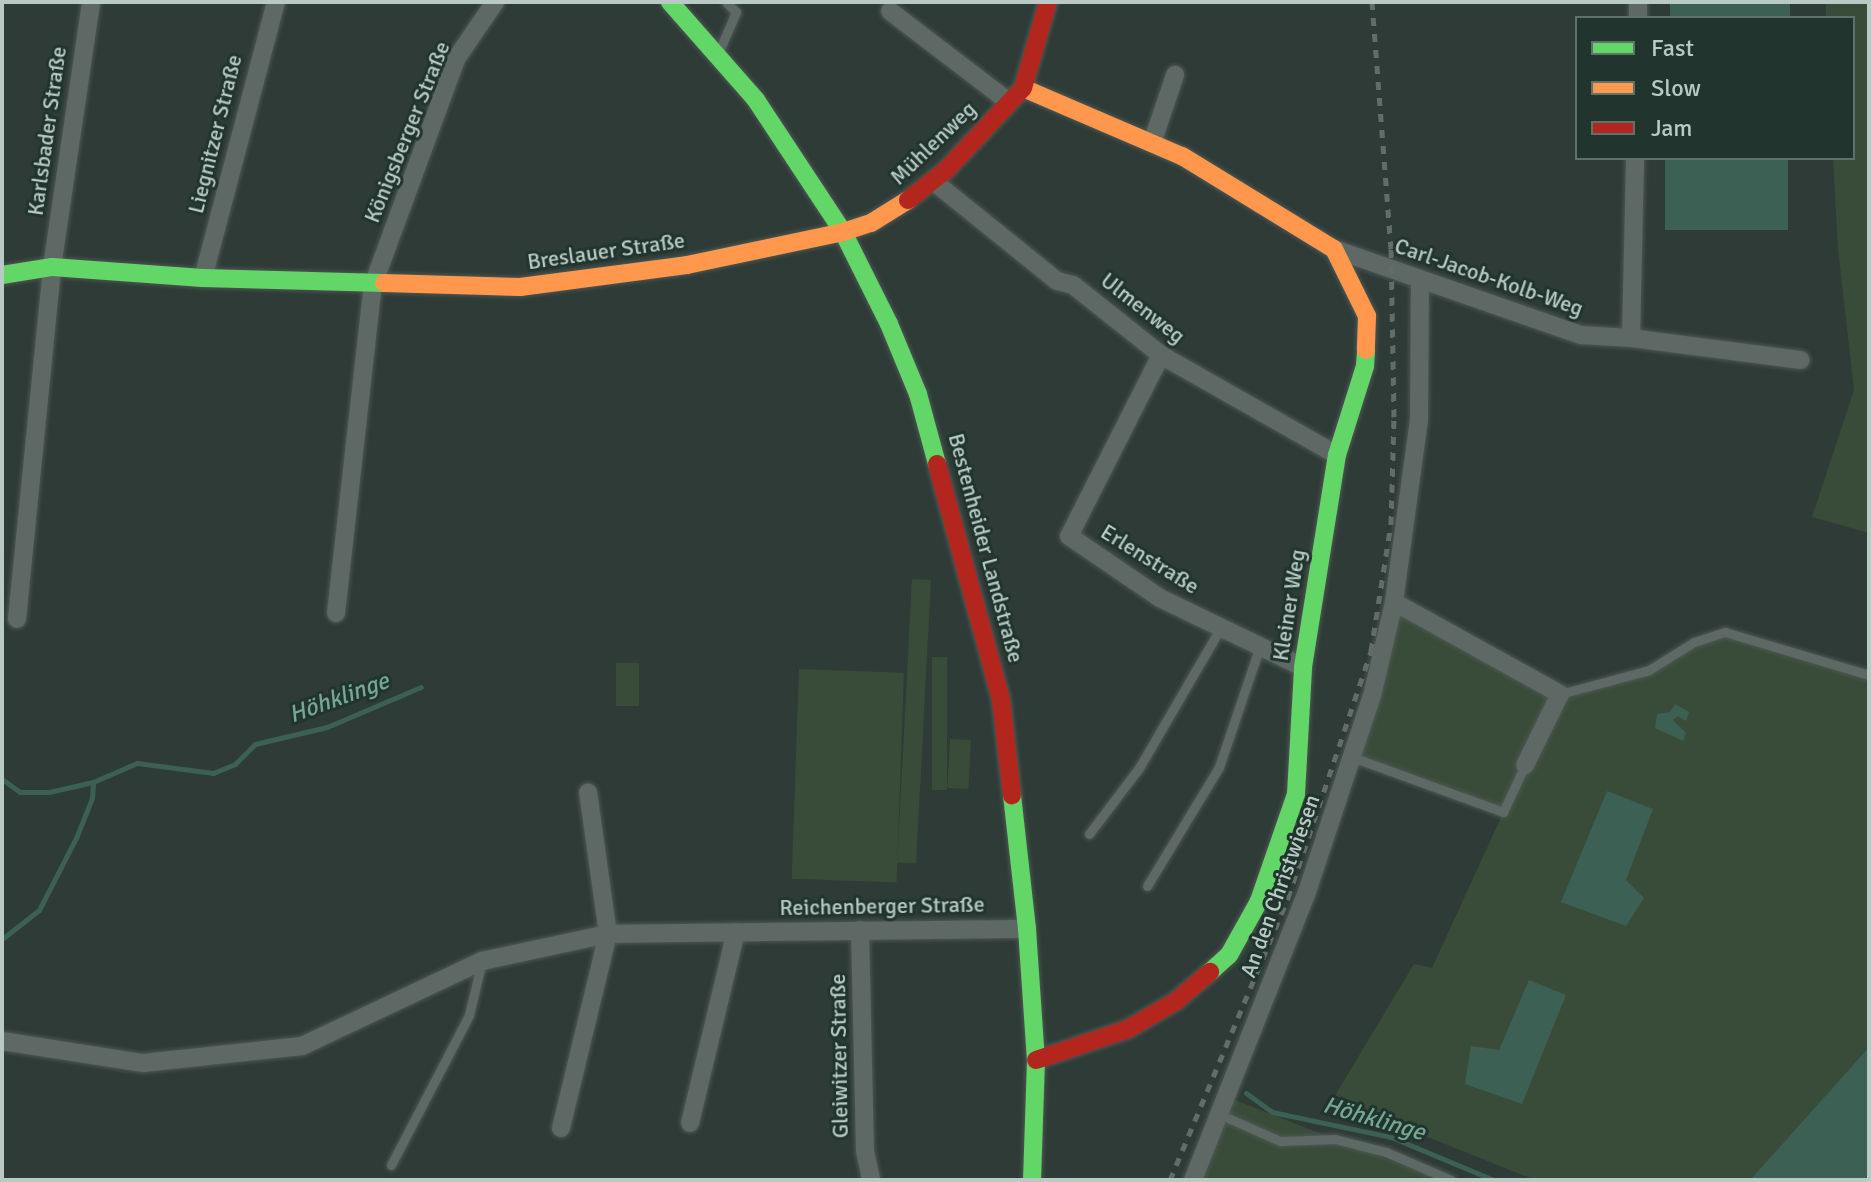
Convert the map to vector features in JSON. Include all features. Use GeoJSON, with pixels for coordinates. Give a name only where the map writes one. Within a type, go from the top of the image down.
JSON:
{"type":"FeatureCollection","features":[{"type":"Feature","properties":{"kind":"street","name":"Karlsbader Straße"},"geometry":{"type":"LineString","coordinates":[[52,267],[91,2]]}},
{"type":"Feature","properties":{"kind":"street","name":"Liegnitzer Straße"},"geometry":{"type":"LineString","coordinates":[[203,278],[276,2]]}},
{"type":"Feature","properties":{"kind":"street","name":"Königsberger Straße"},"geometry":{"type":"LineString","coordinates":[[373,285],[456,59],[495,2]]}},
{"type":"Feature","properties":{"kind":"street","name":"Bestenheider Landstraße"},"geometry":{"type":"LineString","coordinates":[[670,2],[756,100],[843,232],[918,394],[1001,699],[1027,929],[1036,1060],[1032,1180]]}},
{"type":"Feature","properties":{"kind":"street","name":"Mühlenweg"},"geometry":{"type":"LineString","coordinates":[[843,232],[894,212],[933,181],[1023,88],[1048,2]]}},
{"type":"Feature","properties":{"kind":"street","name":"Mühlenweg"},"geometry":{"type":"LineString","coordinates":[[890,11],[1009,102]]}},
{"type":"Feature","properties":{"kind":"street"},"geometry":{"type":"LineString","coordinates":[[1152,143],[1175,75]]}},
{"type":"Feature","properties":{"kind":"street"},"geometry":{"type":"LineString","coordinates":[[1023,88],[1182,156],[1334,249]]}},
{"type":"Feature","properties":{"kind":"street"},"geometry":{"type":"LineString","coordinates":[[1631,338],[1635,160]]}},
{"type":"Feature","properties":{"kind":"street","name":"Ulmenweg"},"geometry":{"type":"LineString","coordinates":[[933,181],[1057,281],[1073,285],[1161,355],[1337,455]]}},
{"type":"Feature","properties":{"kind":"street","name":"Breslauer Straße"},"geometry":{"type":"LineString","coordinates":[[2,275],[52,267],[203,278],[520,287],[687,265],[843,232]]}},
{"type":"Feature","properties":{"kind":"street","name":"Carl-Jacob-Kolb-Weg"},"geometry":{"type":"LineString","coordinates":[[1334,249],[1581,335],[1631,338],[1801,360]]}},
{"type":"Feature","properties":{"kind":"street","name":"Kleiner Weg"},"geometry":{"type":"LineString","coordinates":[[1036,1060],[1128,1029],[1176,1001],[1229,955],[1259,901],[1296,794],[1303,667],[1337,455],[1365,366],[1367,316],[1334,249]]}},
{"type":"Feature","properties":{"kind":"street"},"geometry":{"type":"LineString","coordinates":[[17,619],[52,267]]}},
{"type":"Feature","properties":{"kind":"street","name":"An den Christwiesen"},"geometry":{"type":"LineString","coordinates":[[1193,1180],[1307,892],[1372,696],[1394,602],[1419,420],[1420,279]]}},
{"type":"Feature","properties":{"kind":"street"},"geometry":{"type":"LineString","coordinates":[[336,613],[373,285]]}},
{"type":"Feature","properties":{"kind":"street","name":"Erlenstraße"},"geometry":{"type":"LineString","coordinates":[[1161,355],[1069,536],[1160,598],[1303,667]]}},
{"type":"Feature","properties":{"kind":"street"},"geometry":{"type":"LineString","coordinates":[[1394,602],[1560,694],[1525,765]]}},
{"type":"Feature","properties":{"kind":"street"},"geometry":{"type":"LineString","coordinates":[[561,1128],[608,934],[588,792]]}},
{"type":"Feature","properties":{"kind":"street","name":"Reichenberger Straße"},"geometry":{"type":"LineString","coordinates":[[2,1041],[143,1063],[302,1046],[482,961],[608,934],[1027,929]]}},
{"type":"Feature","properties":{"kind":"street","name":"Gleiwitzer Straße"},"geometry":{"type":"LineString","coordinates":[[860,930],[865,1151],[871,1180]]}},
{"type":"Feature","properties":{"kind":"street"},"geometry":{"type":"LineString","coordinates":[[690,1123],[736,932]]}},
{"type":"Feature","properties":{"kind":"lane"},"geometry":{"type":"LineString","coordinates":[[717,55],[736,12],[726,2]]}},
{"type":"Feature","properties":{"kind":"lane"},"geometry":{"type":"LineString","coordinates":[[1089,834],[1146,757],[1221,627]]}},
{"type":"Feature","properties":{"kind":"lane"},"geometry":{"type":"LineString","coordinates":[[1560,694],[1649,670],[1694,642],[1725,632],[1869,675]]}},
{"type":"Feature","properties":{"kind":"lane"},"geometry":{"type":"LineString","coordinates":[[1147,886],[1219,767],[1260,646]]}},
{"type":"Feature","properties":{"kind":"lane"},"geometry":{"type":"LineString","coordinates":[[1352,757],[1503,812],[1525,765]]}},
{"type":"Feature","properties":{"kind":"lane"},"geometry":{"type":"LineString","coordinates":[[391,1165],[469,1015],[482,961]]}},
{"type":"Feature","properties":{"kind":"lane"},"geometry":{"type":"LineString","coordinates":[[1219,1114],[1280,1141],[1335,1139],[1386,1152],[1451,1180]]}},
{"type":"Feature","properties":{"kind":"shaded area"},"geometry":{"type":"Polygon","coordinates":[[[1670,2],[1790,2],[1790,16],[1670,16],[1670,2]]]}},
{"type":"Feature","properties":{"kind":"shaded area"},"geometry":{"type":"Polygon","coordinates":[[[1826,2],[1869,2],[1869,533],[1812,517],[1854,390],[1838,249],[1833,160],[1855,160],[1855,16],[1826,16],[1826,2]]]}},
{"type":"Feature","properties":{"kind":"shaded area"},"geometry":{"type":"Polygon","coordinates":[[[1665,160],[1788,160],[1788,230],[1665,230],[1665,160]]]}},
{"type":"Feature","properties":{"kind":"shaded area"},"geometry":{"type":"Polygon","coordinates":[[[912,579],[931,580],[916,864],[897,863],[912,579]]]}},
{"type":"Feature","properties":{"kind":"shaded area"},"geometry":{"type":"Polygon","coordinates":[[[1394,602],[1560,694],[1649,670],[1694,642],[1725,632],[1869,675],[1869,1047],[1750,1180],[1535,1180],[1333,1099],[1414,964],[1432,968],[1503,813],[1352,757],[1394,602]]]}},
{"type":"Feature","properties":{"kind":"shaded area"},"geometry":{"type":"Polygon","coordinates":[[[932,657],[947,657],[947,790],[932,790],[932,657]]]}},
{"type":"Feature","properties":{"kind":"shaded area"},"geometry":{"type":"Polygon","coordinates":[[[616,663],[639,663],[639,706],[616,706],[616,663]]]}},
{"type":"Feature","properties":{"kind":"shaded area"},"geometry":{"type":"Polygon","coordinates":[[[799,669],[904,673],[897,883],[792,879],[799,669]]]}},
{"type":"Feature","properties":{"kind":"shaded area"},"geometry":{"type":"Polygon","coordinates":[[[1675,704],[1689,712],[1686,721],[1678,716],[1673,720],[1686,733],[1683,741],[1655,728],[1657,714],[1670,712],[1675,704]]]}},
{"type":"Feature","properties":{"kind":"shaded area"},"geometry":{"type":"Polygon","coordinates":[[[950,739],[971,740],[968,789],[947,788],[950,739]]]}},
{"type":"Feature","properties":{"kind":"shaded area"},"geometry":{"type":"Polygon","coordinates":[[[1607,791],[1653,809],[1626,880],[1644,898],[1626,926],[1561,902],[1607,791]]]}},
{"type":"Feature","properties":{"kind":"shaded area"},"geometry":{"type":"Polygon","coordinates":[[[1529,980],[1566,995],[1522,1104],[1465,1084],[1471,1046],[1499,1050],[1529,980]]]}},
{"type":"Feature","properties":{"kind":"shaded area"},"geometry":{"type":"Polygon","coordinates":[[[1869,1047],[1869,1180],[1750,1180],[1869,1047]]]}},
{"type":"Feature","properties":{"kind":"shaded area"},"geometry":{"type":"Polygon","coordinates":[[[1235,1100],[1440,1180],[1203,1180],[1235,1100]]]}},
{"type":"Feature","properties":{"kind":"waterway","name":"Höhklinge"},"geometry":{"type":"LineString","coordinates":[[2,779],[20,792],[49,792],[93,782],[137,763],[213,773],[235,764],[255,744],[327,727],[421,687]]}},
{"type":"Feature","properties":{"kind":"waterway"},"geometry":{"type":"LineString","coordinates":[[2,939],[39,910],[76,838],[92,798],[93,782]]}},
{"type":"Feature","properties":{"kind":"waterway","name":"Höhklinge"},"geometry":{"type":"LineString","coordinates":[[1246,1093],[1272,1112],[1391,1137],[1494,1180]]}},
{"type":"Feature","properties":{"kind":"railway"},"geometry":{"type":"LineString","coordinates":[[1170,1180],[1288,898],[1371,651],[1391,524],[1394,417],[1391,249],[1372,2]]}},
{"type":"Feature","properties":{"kind":"traffic: fast"},"geometry":{"type":"LineString","coordinates":[[670,2],[756,100],[843,232],[889,324],[918,394],[937,464]]}},
{"type":"Feature","properties":{"kind":"traffic: fast"},"geometry":{"type":"LineString","coordinates":[[2,275],[52,267],[203,278],[384,283]]}},
{"type":"Feature","properties":{"kind":"traffic: fast"},"geometry":{"type":"LineString","coordinates":[[1210,972],[1229,955],[1259,901],[1296,794],[1303,667],[1337,455],[1365,366],[1366,350]]}},
{"type":"Feature","properties":{"kind":"traffic: fast"},"geometry":{"type":"LineString","coordinates":[[1012,795],[1027,929],[1036,1060],[1032,1180]]}},
{"type":"Feature","properties":{"kind":"traffic: slow"},"geometry":{"type":"LineString","coordinates":[[1023,88],[1182,156],[1334,249],[1367,316],[1366,350]]}},
{"type":"Feature","properties":{"kind":"traffic: slow"},"geometry":{"type":"LineString","coordinates":[[384,283],[520,287],[687,265],[843,232],[871,223],[908,200]]}},
{"type":"Feature","properties":{"kind":"traffic: jam"},"geometry":{"type":"LineString","coordinates":[[908,200],[946,170],[1023,88],[1048,2]]}},
{"type":"Feature","properties":{"kind":"traffic: jam"},"geometry":{"type":"LineString","coordinates":[[937,464],[1001,699],[1012,795]]}},
{"type":"Feature","properties":{"kind":"traffic: jam"},"geometry":{"type":"LineString","coordinates":[[1036,1060],[1128,1029],[1176,1001],[1210,972]]}}]}
